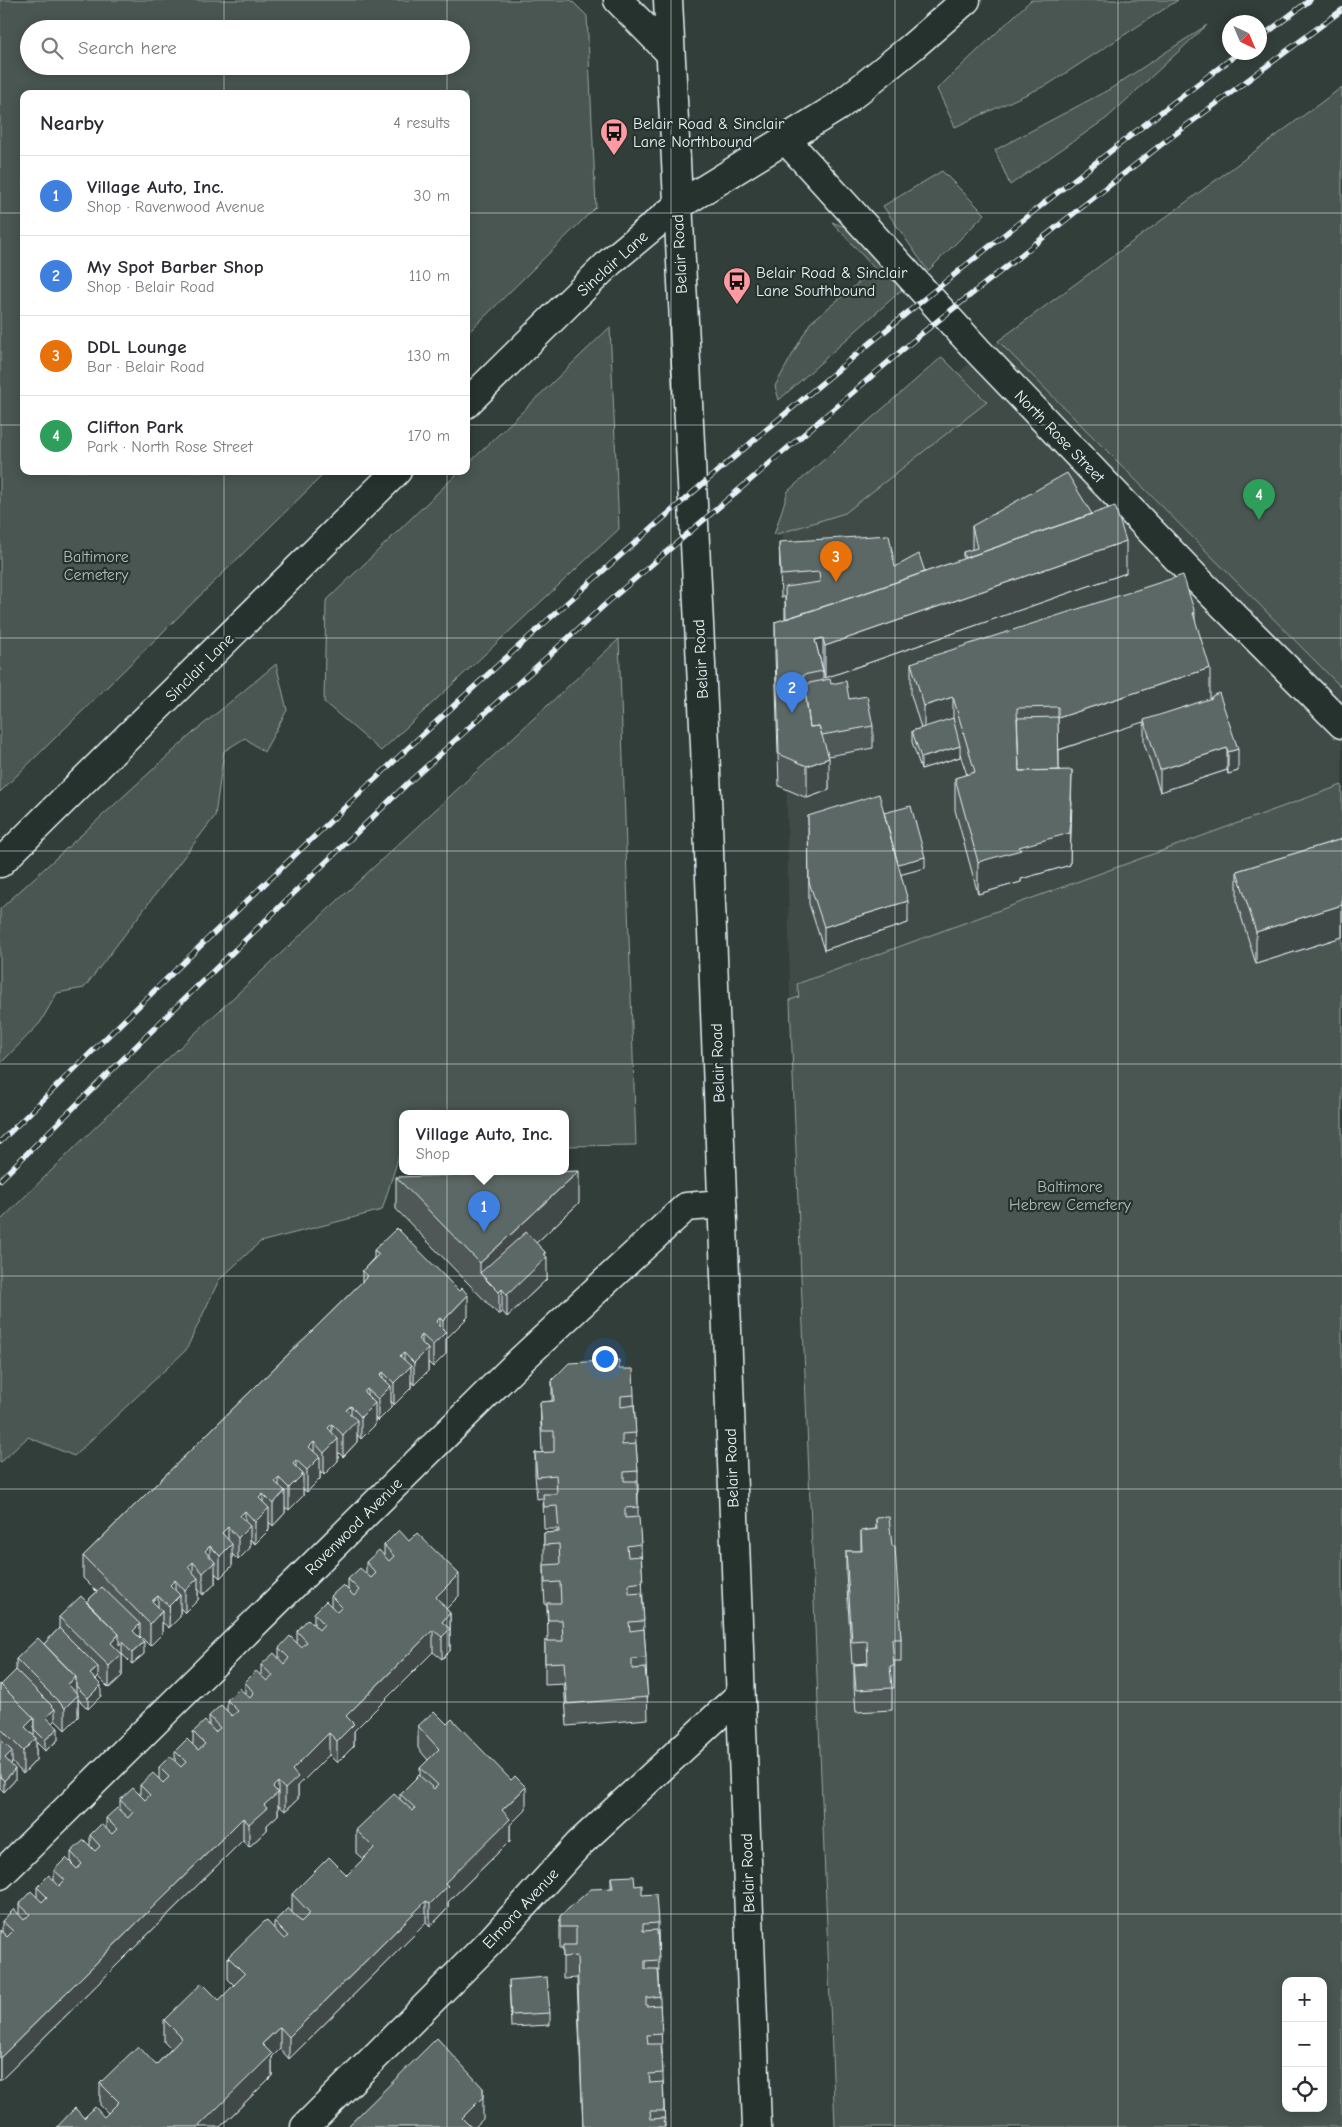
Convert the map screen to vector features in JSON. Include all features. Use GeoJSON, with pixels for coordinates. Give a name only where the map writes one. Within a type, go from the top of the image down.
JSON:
{"type":"FeatureCollection","features":[{"type":"Feature","properties":{"kind":"main road"},"geometry":{"type":"LineString","coordinates":[[618,0],[670,53]]}},
{"type":"Feature","properties":{"kind":"main road","name":"Belair Road"},"geometry":{"type":"LineString","coordinates":[[668,0],[676,207],[705,745],[757,2127]]}},
{"type":"Feature","properties":{"kind":"main road","name":"Sinclair Lane"},"geometry":{"type":"LineString","coordinates":[[470,400],[610,262],[676,207],[839,106],[966,0]]}},
{"type":"Feature","properties":{"kind":"main road","name":"North Rose Street"},"geometry":{"type":"LineString","coordinates":[[786,140],[978,351],[1196,578],[1342,724]]}},
{"type":"Feature","properties":{"kind":"main road","name":"Sinclair Lane"},"geometry":{"type":"LineString","coordinates":[[0,863],[394,475]]}},
{"type":"Feature","properties":{"kind":"main road","name":"Ravenwood Avenue"},"geometry":{"type":"LineString","coordinates":[[0,1875],[522,1358],[686,1206],[722,1204]]}},
{"type":"Feature","properties":{"kind":"main road","name":"Elmora Avenue"},"geometry":{"type":"LineString","coordinates":[[305,2127],[489,1943],[579,1844],[740,1695]]}},
{"type":"Feature","properties":{"kind":"shaded area"},"geometry":{"type":"Polygon","coordinates":[[[998,341],[1342,688],[1342,818],[790,1000],[782,513],[998,341]]]}},
{"type":"Feature","properties":{"kind":"green space","name":"Baltimore Cemetery"},"geometry":{"type":"Polygon","coordinates":[[[0,0],[571,0],[587,16],[596,207],[470,331],[470,90],[20,90],[20,475],[323,475],[0,792],[0,0]]]}},
{"type":"Feature","properties":{"kind":"green space"},"geometry":{"type":"Polygon","coordinates":[[[1031,0],[1178,0],[1049,84],[955,127],[937,89],[1031,0]]]}},
{"type":"Feature","properties":{"kind":"green space"},"geometry":{"type":"Polygon","coordinates":[[[1207,25],[1107,118],[1010,185],[995,150],[1110,89],[1207,25]]]}},
{"type":"Feature","properties":{"kind":"green space"},"geometry":{"type":"Polygon","coordinates":[[[1342,87],[1342,688],[998,341],[1342,87]]]}},
{"type":"Feature","properties":{"kind":"green space"},"geometry":{"type":"Polygon","coordinates":[[[942,171],[985,214],[928,271],[883,206],[942,171]]]}},
{"type":"Feature","properties":{"kind":"green space"},"geometry":{"type":"Polygon","coordinates":[[[832,222],[865,235],[906,286],[779,400],[775,386],[810,323],[875,269],[832,222]]]}},
{"type":"Feature","properties":{"kind":"green space"},"geometry":{"type":"Polygon","coordinates":[[[610,327],[619,529],[381,751],[324,702],[326,601],[456,475],[470,475],[470,462],[610,327]]]}},
{"type":"Feature","properties":{"kind":"green space"},"geometry":{"type":"Polygon","coordinates":[[[942,357],[987,402],[845,513],[774,535],[788,491],[942,357]]]}},
{"type":"Feature","properties":{"kind":"green space"},"geometry":{"type":"Polygon","coordinates":[[[619,639],[636,1145],[569,1146],[569,1110],[399,1110],[399,1155],[382,1210],[260,1242],[219,1280],[186,1350],[74,1456],[28,1437],[0,1463],[0,1221],[120,1103],[619,639]]]}},
{"type":"Feature","properties":{"kind":"green space"},"geometry":{"type":"Polygon","coordinates":[[[276,664],[287,710],[264,752],[245,738],[224,751],[215,816],[84,988],[57,993],[40,1023],[0,1064],[0,909],[194,732],[276,664]]]}},
{"type":"Feature","properties":{"kind":"green space","name":"Baltimore Hebrew Cemetery"},"geometry":{"type":"Polygon","coordinates":[[[1342,785],[1342,2127],[835,2127],[790,1000],[799,997],[797,984],[1342,785]]]}},
{"type":"Feature","properties":{"kind":"building"},"geometry":{"type":"Polygon","coordinates":[[[1067,473],[1092,514],[965,558],[963,552],[977,548],[972,526],[1067,473]]]}},
{"type":"Feature","properties":{"kind":"building"},"geometry":{"type":"Polygon","coordinates":[[[1115,506],[1126,541],[825,646],[823,638],[815,640],[823,671],[803,675],[810,727],[819,726],[829,758],[807,766],[779,754],[775,622],[856,596],[1115,506]]]}},
{"type":"Feature","properties":{"kind":"building"},"geometry":{"type":"Polygon","coordinates":[[[889,535],[895,567],[919,554],[925,572],[786,619],[785,587],[820,582],[819,572],[781,575],[779,542],[889,535]]]}},
{"type":"Feature","properties":{"kind":"building"},"geometry":{"type":"Polygon","coordinates":[[[1183,575],[1210,668],[1058,718],[1058,707],[1017,708],[1019,771],[1072,770],[1070,833],[1019,847],[1021,850],[978,862],[955,778],[975,772],[953,697],[924,706],[911,663],[1183,575]]]}},
{"type":"Feature","properties":{"kind":"building"},"geometry":{"type":"Polygon","coordinates":[[[830,679],[831,684],[846,681],[849,699],[867,696],[873,726],[822,735],[819,726],[810,727],[804,684],[830,679]]]}},
{"type":"Feature","properties":{"kind":"building"},"geometry":{"type":"Polygon","coordinates":[[[1219,693],[1238,749],[1228,752],[1227,748],[1160,770],[1144,720],[1212,698],[1212,696],[1219,693]]]}},
{"type":"Feature","properties":{"kind":"building"},"geometry":{"type":"Polygon","coordinates":[[[1058,717],[1059,770],[1019,771],[1017,718],[1058,717]]]}},
{"type":"Feature","properties":{"kind":"building"},"geometry":{"type":"Polygon","coordinates":[[[953,718],[960,746],[921,758],[912,731],[953,718]]]}},
{"type":"Feature","properties":{"kind":"building"},"geometry":{"type":"Polygon","coordinates":[[[879,794],[908,901],[824,927],[809,882],[808,816],[879,794]]]}},
{"type":"Feature","properties":{"kind":"building"},"geometry":{"type":"Polygon","coordinates":[[[911,806],[925,857],[898,864],[884,813],[911,806]]]}},
{"type":"Feature","properties":{"kind":"building"},"geometry":{"type":"Polygon","coordinates":[[[1342,839],[1342,905],[1256,932],[1237,871],[1342,839]]]}},
{"type":"Feature","properties":{"kind":"building"},"geometry":{"type":"Polygon","coordinates":[[[569,1171],[579,1171],[480,1263],[396,1177],[569,1175],[569,1171]]]}},
{"type":"Feature","properties":{"kind":"building"},"geometry":{"type":"Polygon","coordinates":[[[397,1228],[459,1291],[462,1288],[468,1295],[443,1321],[440,1318],[436,1322],[446,1332],[433,1345],[422,1335],[418,1339],[428,1349],[414,1363],[404,1353],[400,1356],[411,1366],[394,1383],[383,1372],[380,1375],[391,1386],[378,1399],[367,1389],[364,1392],[375,1403],[361,1417],[351,1406],[346,1410],[357,1420],[343,1435],[332,1424],[328,1428],[338,1439],[324,1453],[314,1442],[309,1447],[320,1457],[307,1470],[296,1460],[293,1464],[303,1474],[289,1488],[279,1478],[275,1482],[285,1491],[273,1504],[263,1494],[259,1498],[269,1508],[255,1522],[245,1511],[240,1516],[250,1526],[238,1538],[228,1527],[222,1533],[232,1544],[220,1556],[210,1546],[205,1551],[215,1562],[203,1573],[193,1562],[188,1567],[198,1578],[185,1591],[175,1580],[170,1585],[180,1595],[169,1606],[158,1596],[152,1601],[162,1611],[150,1624],[83,1556],[368,1276],[362,1271],[379,1254],[374,1250],[397,1228]]]}},
{"type":"Feature","properties":{"kind":"building"},"geometry":{"type":"Polygon","coordinates":[[[526,1232],[545,1252],[544,1254],[547,1257],[507,1295],[502,1289],[499,1292],[480,1273],[526,1232]]]}},
{"type":"Feature","properties":{"kind":"building"},"geometry":{"type":"Polygon","coordinates":[[[619,1360],[619,1369],[633,1369],[634,1395],[621,1396],[621,1407],[634,1405],[636,1433],[622,1434],[622,1445],[636,1444],[638,1471],[624,1472],[624,1481],[637,1481],[638,1507],[625,1508],[625,1518],[639,1517],[641,1544],[627,1546],[628,1557],[641,1556],[643,1582],[629,1584],[629,1594],[642,1593],[644,1621],[629,1622],[630,1631],[644,1629],[646,1658],[632,1659],[632,1669],[645,1668],[648,1697],[567,1704],[564,1662],[545,1663],[545,1641],[563,1641],[562,1620],[548,1620],[547,1603],[561,1603],[560,1582],[545,1583],[544,1565],[560,1564],[559,1544],[544,1545],[544,1533],[559,1532],[557,1506],[544,1507],[543,1494],[557,1494],[556,1475],[537,1477],[535,1453],[554,1452],[554,1431],[542,1431],[540,1402],[554,1401],[552,1380],[569,1363],[619,1360]]]}},
{"type":"Feature","properties":{"kind":"building"},"geometry":{"type":"Polygon","coordinates":[[[889,1517],[892,1546],[895,1546],[901,1639],[892,1639],[894,1666],[890,1666],[892,1688],[856,1690],[854,1665],[868,1664],[867,1641],[852,1642],[846,1551],[862,1551],[861,1531],[877,1529],[876,1518],[889,1517]]]}},
{"type":"Feature","properties":{"kind":"building"},"geometry":{"type":"Polygon","coordinates":[[[399,1530],[409,1541],[417,1533],[459,1574],[436,1597],[450,1613],[442,1622],[450,1629],[442,1637],[433,1630],[346,1716],[354,1724],[337,1741],[329,1733],[292,1770],[298,1777],[285,1789],[278,1782],[273,1787],[278,1793],[264,1805],[267,1808],[249,1824],[243,1818],[0,2058],[0,1930],[7,1937],[13,1931],[2,1921],[14,1909],[24,1920],[30,1914],[19,1904],[31,1891],[42,1902],[47,1897],[37,1887],[49,1875],[59,1886],[65,1880],[54,1870],[66,1858],[77,1869],[82,1864],[71,1852],[84,1840],[95,1851],[100,1846],[90,1835],[101,1824],[112,1834],[117,1829],[106,1818],[117,1808],[128,1818],[133,1812],[120,1800],[133,1788],[145,1800],[150,1795],[140,1785],[153,1773],[163,1783],[169,1777],[159,1767],[170,1756],[181,1767],[186,1762],[175,1751],[187,1739],[198,1750],[205,1744],[193,1732],[205,1721],[215,1732],[220,1728],[209,1716],[221,1705],[232,1716],[238,1711],[227,1700],[239,1688],[250,1698],[254,1693],[245,1682],[256,1671],[267,1681],[273,1676],[261,1665],[274,1653],[284,1664],[289,1658],[279,1648],[290,1636],[301,1647],[307,1642],[297,1631],[308,1619],[319,1630],[324,1624],[314,1613],[326,1601],[337,1612],[342,1607],[331,1596],[343,1585],[354,1596],[359,1590],[348,1579],[360,1568],[371,1578],[376,1573],[366,1562],[379,1550],[389,1561],[394,1556],[384,1545],[399,1530]]]}},
{"type":"Feature","properties":{"kind":"building"},"geometry":{"type":"Polygon","coordinates":[[[102,1587],[140,1624],[133,1631],[144,1642],[132,1653],[122,1642],[119,1645],[119,1634],[86,1602],[102,1587]]]}},
{"type":"Feature","properties":{"kind":"building"},"geometry":{"type":"Polygon","coordinates":[[[81,1596],[119,1634],[111,1643],[122,1654],[109,1666],[59,1617],[81,1596]]]}},
{"type":"Feature","properties":{"kind":"building"},"geometry":{"type":"Polygon","coordinates":[[[59,1628],[98,1667],[90,1674],[101,1685],[88,1698],[76,1686],[76,1677],[44,1644],[59,1628]]]}},
{"type":"Feature","properties":{"kind":"building"},"geometry":{"type":"Polygon","coordinates":[[[38,1638],[76,1677],[68,1684],[78,1695],[65,1708],[16,1659],[38,1638]]]}},
{"type":"Feature","properties":{"kind":"building"},"geometry":{"type":"Polygon","coordinates":[[[16,1670],[55,1709],[46,1717],[58,1728],[45,1740],[34,1729],[34,1718],[1,1685],[16,1670]]]}},
{"type":"Feature","properties":{"kind":"building"},"geometry":{"type":"Polygon","coordinates":[[[0,1684],[34,1718],[25,1727],[36,1738],[23,1751],[0,1728],[0,1684]]]}},
{"type":"Feature","properties":{"kind":"building"},"geometry":{"type":"Polygon","coordinates":[[[434,1711],[447,1724],[452,1719],[511,1780],[515,1776],[526,1787],[502,1810],[510,1819],[445,1883],[448,1886],[430,1904],[426,1901],[289,2037],[280,2027],[262,2044],[272,2054],[198,2127],[57,2127],[75,2108],[84,2118],[95,2107],[104,2117],[119,2102],[100,2083],[138,2046],[156,2065],[182,2038],[164,2020],[202,1983],[219,2000],[245,1974],[228,1957],[266,1920],[284,1939],[288,1936],[274,1922],[288,1908],[301,1922],[310,1913],[292,1894],[329,1857],[347,1875],[374,1848],[356,1830],[394,1794],[413,1811],[415,1808],[400,1794],[419,1775],[434,1789],[438,1785],[420,1768],[439,1749],[418,1726],[434,1711]]]}},
{"type":"Feature","properties":{"kind":"building"},"geometry":{"type":"Polygon","coordinates":[[[0,1739],[12,1751],[5,1758],[15,1769],[4,1781],[0,1776],[0,1739]]]}},
{"type":"Feature","properties":{"kind":"building"},"geometry":{"type":"Polygon","coordinates":[[[634,1876],[635,1886],[642,1885],[642,1895],[656,1894],[658,1923],[643,1924],[643,1931],[657,1930],[659,1960],[645,1961],[645,1969],[658,1969],[660,1996],[646,1998],[646,2006],[660,2005],[662,2034],[647,2035],[648,2044],[661,2044],[663,2073],[649,2074],[650,2083],[663,2082],[664,2111],[650,2111],[651,2119],[664,2118],[665,2127],[583,2127],[577,1956],[563,1957],[563,1945],[576,1945],[576,1927],[560,1927],[560,1916],[591,1889],[613,1888],[611,1877],[634,1876]]]}},
{"type":"Feature","properties":{"kind":"building"},"geometry":{"type":"Polygon","coordinates":[[[547,1977],[550,2013],[511,2015],[509,1980],[547,1977]]]}},
{"type":"Feature","properties":{"kind":"building"},"geometry":{"type":"Polygon","coordinates":[[[437,2038],[483,2088],[483,2097],[462,2118],[471,2127],[347,2127],[437,2038]]]}},
{"type":"Feature","properties":{"kind":"railway"},"geometry":{"type":"LineString","coordinates":[[1267,33],[1310,0]]}},
{"type":"Feature","properties":{"kind":"railway"},"geometry":{"type":"LineString","coordinates":[[0,1180],[407,784],[609,601],[921,334],[1163,143],[1342,10]]}},
{"type":"Feature","properties":{"kind":"railway"},"geometry":{"type":"LineString","coordinates":[[0,1142],[306,844],[462,698],[621,555],[696,489],[926,297],[1082,173],[1229,60]]}},
{"type":"Feature","properties":{"kind":"place","name":"Belair Road & Sinclair Lane Northbound"},"geometry":{"type":"Point","coordinates":[614,156]}},
{"type":"Feature","properties":{"kind":"place","name":"Belair Road & Sinclair Lane Southbound"},"geometry":{"type":"Point","coordinates":[737,305]}},
{"type":"Feature","properties":{"kind":"place","name":"Clifton Park"},"geometry":{"type":"Point","coordinates":[1259,520]}},
{"type":"Feature","properties":{"kind":"place","name":"DDL Lounge"},"geometry":{"type":"Point","coordinates":[836,582]}},
{"type":"Feature","properties":{"kind":"place","name":"My Spot Barber Shop"},"geometry":{"type":"Point","coordinates":[792,713]}},
{"type":"Feature","properties":{"kind":"place","name":"Village Auto, Inc."},"geometry":{"type":"Point","coordinates":[484,1232]}}]}
